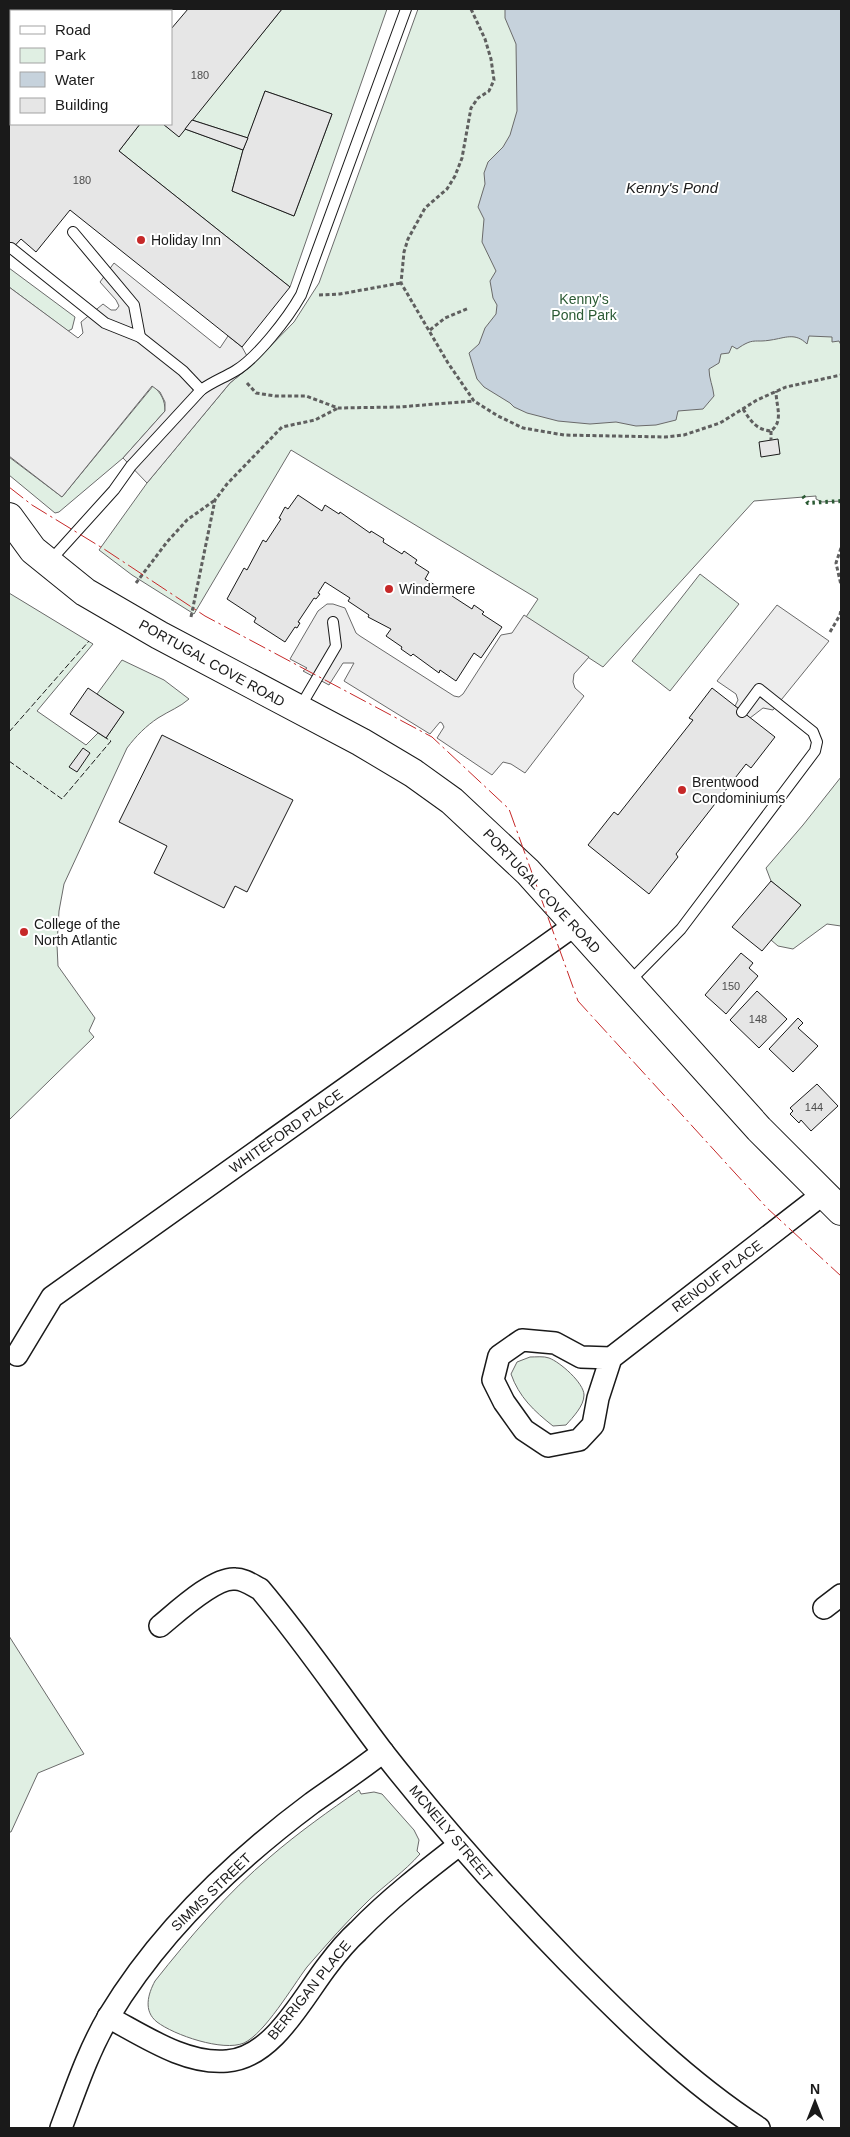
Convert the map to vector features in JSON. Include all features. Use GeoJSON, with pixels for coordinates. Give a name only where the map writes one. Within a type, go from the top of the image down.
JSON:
{"type":"FeatureCollection","features":[{"type":"Feature","properties":{"kind":"main road","name":"PORTUGAL COVE ROAD"},"geometry":{"type":"LineString","coordinates":[[9,517],[30,552],[85,592],[159,635],[361,742],[413,773],[452,801],[521,865],[760,1129],[832,1202]]}},
{"type":"Feature","properties":{"kind":"street","name":"WHITEFORD PLACE"},"geometry":{"type":"LineString","coordinates":[[16,1355],[52,1297],[575,925]]}},
{"type":"Feature","properties":{"kind":"street","name":"RENOUF PLACE"},"geometry":{"type":"LineString","coordinates":[[611,1358],[832,1202]]}},
{"type":"Feature","properties":{"kind":"street"},"geometry":{"type":"LineString","coordinates":[[522,1340],[555,1343],[581,1357],[611,1358],[598,1398],[593,1425],[579,1440],[548,1446],[524,1430],[504,1402],[494,1380],[499,1356],[522,1340]]}},
{"type":"Feature","properties":{"kind":"street","name":"MCNEILY STREET"},"geometry":{"type":"LineString","coordinates":[[160,1626],[219,1583],[234,1578],[248,1582],[260,1589],[383,1752],[459,1845],[509,1902],[611,2005],[704,2089],[758,2128]]}},
{"type":"Feature","properties":{"kind":"street"},"geometry":{"type":"LineString","coordinates":[[824,1608],[841,1595]]}},
{"type":"Feature","properties":{"kind":"street","name":"SIMMS STREET"},"geometry":{"type":"LineString","coordinates":[[61,2128],[88,2060],[108,2017],[165,1937],[194,1905],[240,1863],[311,1804],[383,1752]]}},
{"type":"Feature","properties":{"kind":"street","name":"BERRIGAN PLACE"},"geometry":{"type":"LineString","coordinates":[[108,2017],[166,2047],[192,2058],[228,2061],[246,2057],[275,2036],[328,1965],[357,1931],[419,1875],[459,1845]]}},
{"type":"Feature","properties":{"kind":"lane"},"geometry":{"type":"LineString","coordinates":[[30,552],[114,490],[131,466],[201,390],[213,381],[235,371],[254,355],[281,324],[301,295],[406,9]]}},
{"type":"Feature","properties":{"kind":"lane"},"geometry":{"type":"LineString","coordinates":[[73,232],[134,305],[140,337]]}},
{"type":"Feature","properties":{"kind":"lane"},"geometry":{"type":"LineString","coordinates":[[12,248],[106,323],[140,337],[183,371],[201,390]]}},
{"type":"Feature","properties":{"kind":"lane"},"geometry":{"type":"LineString","coordinates":[[298,710],[336,646],[333,622]]}},
{"type":"Feature","properties":{"kind":"lane"},"geometry":{"type":"LineString","coordinates":[[627,983],[682,929],[815,751],[817,742],[813,732],[760,689],[742,712]]}},
{"type":"Feature","properties":{"kind":"path"},"geometry":{"type":"LineString","coordinates":[[471,9],[485,39],[491,59],[494,80],[489,91],[478,98],[471,108],[462,158],[455,176],[447,188],[425,208],[408,239],[404,252],[401,283],[462,385],[474,401],[498,416],[523,428],[564,435],[665,437],[684,434],[720,423],[776,391],[805,381],[841,375]]}},
{"type":"Feature","properties":{"kind":"path"},"geometry":{"type":"LineString","coordinates":[[301,295],[340,294],[401,283]]}},
{"type":"Feature","properties":{"kind":"path"},"geometry":{"type":"LineString","coordinates":[[430,330],[445,318],[470,308]]}},
{"type":"Feature","properties":{"kind":"path"},"geometry":{"type":"LineString","coordinates":[[235,371],[256,393],[275,396],[306,396],[338,408],[399,407],[474,401]]}},
{"type":"Feature","properties":{"kind":"path"},"geometry":{"type":"LineString","coordinates":[[743,409],[756,426],[763,431],[771,431],[776,428],[780,421],[776,391]]}},
{"type":"Feature","properties":{"kind":"path"},"geometry":{"type":"LineString","coordinates":[[136,582],[187,520],[216,500],[227,484],[282,427],[315,420],[338,408]]}},
{"type":"Feature","properties":{"kind":"path"},"geometry":{"type":"LineString","coordinates":[[771,431],[771,440]]}},
{"type":"Feature","properties":{"kind":"path"},"geometry":{"type":"LineString","coordinates":[[191,617],[216,500]]}},
{"type":"Feature","properties":{"kind":"path"},"geometry":{"type":"LineString","coordinates":[[841,548],[836,563],[841,585]]}},
{"type":"Feature","properties":{"kind":"path"},"geometry":{"type":"LineString","coordinates":[[830,632],[840,615],[841,609]]}},
{"type":"Feature","properties":{"kind":"green space"},"geometry":{"type":"Polygon","coordinates":[[[282,9],[387,9],[290,287],[119,151],[139,125],[164,125],[179,136],[185,129],[243,150],[232,191],[294,216],[332,114],[265,91],[248,138],[192,120],[282,9]]]}},
{"type":"Feature","properties":{"kind":"green space","name":"Kenny's Pond Park"},"geometry":{"type":"Polygon","coordinates":[[[418,9],[841,9],[841,501],[822,502],[816,499],[816,496],[754,501],[603,667],[526,617],[538,599],[291,450],[194,614],[132,575],[99,550],[147,483],[230,383],[252,365],[294,322],[319,283],[418,9]]]}},
{"type":"Feature","properties":{"kind":"green space"},"geometry":{"type":"Polygon","coordinates":[[[9,268],[75,317],[72,329],[68,331],[9,287],[9,268]]]}},
{"type":"Feature","properties":{"kind":"green space"},"geometry":{"type":"Polygon","coordinates":[[[153,386],[162,397],[165,411],[123,458],[59,512],[55,513],[9,475],[9,457],[62,497],[153,386]]]}},
{"type":"Feature","properties":{"kind":"green space"},"geometry":{"type":"Polygon","coordinates":[[[700,574],[739,604],[670,691],[632,661],[700,574]]]}},
{"type":"Feature","properties":{"kind":"green space"},"geometry":{"type":"Polygon","coordinates":[[[9,593],[93,644],[37,711],[86,745],[98,733],[106,738],[123,713],[97,694],[122,660],[164,680],[189,699],[149,724],[127,748],[64,884],[59,911],[58,966],[95,1018],[89,1031],[94,1037],[9,1120],[9,593]]]}},
{"type":"Feature","properties":{"kind":"green space"},"geometry":{"type":"Polygon","coordinates":[[[841,777],[841,926],[827,924],[793,949],[778,946],[771,940],[800,905],[771,881],[766,868],[841,777]]]}},
{"type":"Feature","properties":{"kind":"green space"},"geometry":{"type":"Polygon","coordinates":[[[530,1357],[545,1357],[554,1360],[576,1379],[583,1390],[584,1399],[578,1411],[566,1425],[553,1426],[533,1409],[518,1390],[511,1374],[517,1362],[530,1357]]]}},
{"type":"Feature","properties":{"kind":"green space"},"geometry":{"type":"Polygon","coordinates":[[[9,1636],[84,1754],[38,1773],[11,1832],[9,1832],[9,1636]]]}},
{"type":"Feature","properties":{"kind":"green space"},"geometry":{"type":"Polygon","coordinates":[[[359,1790],[361,1794],[374,1792],[382,1794],[414,1830],[419,1840],[417,1851],[420,1854],[345,1924],[307,1967],[278,2009],[252,2038],[244,2043],[235,2045],[212,2044],[186,2037],[157,2022],[148,2008],[149,1997],[155,1981],[195,1932],[239,1885],[270,1857],[303,1830],[359,1790]]]}},
{"type":"Feature","properties":{"kind":"shaded area"},"geometry":{"type":"Polygon","coordinates":[[[114,263],[220,348],[228,336],[242,347],[252,365],[230,383],[147,483],[123,458],[165,411],[165,402],[160,392],[152,386],[62,497],[9,456],[9,287],[78,338],[83,333],[81,322],[103,304],[111,310],[116,310],[119,306],[100,282],[114,263]]]}},
{"type":"Feature","properties":{"kind":"shaded area"},"geometry":{"type":"Polygon","coordinates":[[[327,604],[345,608],[356,633],[360,636],[454,696],[459,697],[463,694],[501,635],[512,633],[524,615],[589,657],[574,674],[573,682],[575,688],[584,696],[525,773],[511,764],[503,762],[492,775],[437,738],[444,727],[442,723],[440,722],[430,734],[344,681],[354,663],[343,663],[329,685],[303,671],[307,668],[290,659],[318,611],[327,604]]]}},
{"type":"Feature","properties":{"kind":"shaded area"},"geometry":{"type":"Polygon","coordinates":[[[777,605],[829,641],[773,710],[763,708],[750,718],[735,706],[738,700],[736,694],[717,681],[777,605]]]}},
{"type":"Feature","properties":{"kind":"water","name":"Kenny's Pond"},"geometry":{"type":"Polygon","coordinates":[[[505,9],[841,9],[841,345],[839,341],[832,342],[832,337],[809,336],[807,344],[803,340],[790,337],[751,342],[737,349],[732,346],[729,353],[721,354],[719,363],[709,369],[714,396],[703,409],[678,411],[676,420],[656,425],[636,426],[616,422],[590,424],[558,421],[527,413],[514,407],[484,387],[477,379],[469,353],[479,344],[485,328],[496,314],[497,305],[493,298],[490,281],[496,271],[482,242],[484,219],[478,207],[485,184],[484,173],[488,162],[503,147],[510,135],[517,111],[516,44],[505,18],[505,9]]]}},
{"type":"Feature","properties":{"kind":"building"},"geometry":{"type":"Polygon","coordinates":[[[49,9],[50,10],[17,10],[49,9]]]}},
{"type":"Feature","properties":{"kind":"building"},"geometry":{"type":"Polygon","coordinates":[[[188,9],[282,9],[179,137],[164,125],[172,125],[172,28],[188,9]]]}},
{"type":"Feature","properties":{"kind":"building"},"geometry":{"type":"Polygon","coordinates":[[[10,20],[10,125],[139,125],[119,151],[290,287],[242,347],[70,210],[36,252],[21,239],[9,252],[10,20]]]}},
{"type":"Feature","properties":{"kind":"building"},"geometry":{"type":"Polygon","coordinates":[[[265,91],[332,114],[294,216],[232,191],[243,150],[265,91]]]}},
{"type":"Feature","properties":{"kind":"building"},"geometry":{"type":"Polygon","coordinates":[[[192,120],[248,138],[243,150],[185,129],[192,120]]]}},
{"type":"Feature","properties":{"kind":"building"},"geometry":{"type":"Polygon","coordinates":[[[778,439],[780,454],[761,457],[759,442],[778,439]]]}},
{"type":"Feature","properties":{"kind":"building","name":"Windermere"},"geometry":{"type":"Polygon","coordinates":[[[298,495],[322,511],[325,505],[339,514],[340,512],[370,533],[371,531],[384,539],[383,542],[402,554],[404,551],[417,560],[415,563],[429,572],[425,579],[443,590],[445,588],[454,594],[452,596],[472,609],[474,605],[484,612],[482,614],[502,627],[481,658],[474,653],[456,681],[440,670],[439,673],[413,654],[411,656],[401,649],[402,647],[386,636],[391,629],[368,617],[369,615],[348,601],[350,598],[325,582],[318,593],[320,594],[316,599],[314,598],[298,622],[300,623],[297,628],[295,627],[285,642],[254,622],[256,618],[227,599],[244,568],[247,570],[263,540],[266,542],[281,519],[279,518],[285,507],[288,509],[298,495]]]}},
{"type":"Feature","properties":{"kind":"building"},"geometry":{"type":"Polygon","coordinates":[[[88,688],[124,712],[106,738],[70,714],[88,688]]]}},
{"type":"Feature","properties":{"kind":"building","name":"Brentwood Condominiums"},"geometry":{"type":"Polygon","coordinates":[[[712,688],[775,737],[751,768],[746,764],[676,854],[678,857],[649,894],[588,845],[614,812],[618,815],[693,720],[689,718],[712,688]]]}},
{"type":"Feature","properties":{"kind":"building"},"geometry":{"type":"Polygon","coordinates":[[[162,735],[293,800],[247,892],[235,886],[224,908],[154,873],[167,846],[119,822],[162,735]]]}},
{"type":"Feature","properties":{"kind":"building"},"geometry":{"type":"Polygon","coordinates":[[[83,748],[90,753],[77,772],[69,767],[83,748]]]}},
{"type":"Feature","properties":{"kind":"building"},"geometry":{"type":"Polygon","coordinates":[[[771,881],[801,905],[762,951],[732,927],[771,881]]]}},
{"type":"Feature","properties":{"kind":"building"},"geometry":{"type":"Polygon","coordinates":[[[741,953],[753,963],[749,968],[758,976],[726,1014],[705,995],[741,953]]]}},
{"type":"Feature","properties":{"kind":"building"},"geometry":{"type":"Polygon","coordinates":[[[757,991],[787,1019],[759,1048],[730,1020],[757,991]]]}},
{"type":"Feature","properties":{"kind":"building"},"geometry":{"type":"Polygon","coordinates":[[[798,1018],[803,1023],[798,1028],[818,1046],[793,1072],[769,1049],[798,1018]]]}},
{"type":"Feature","properties":{"kind":"building"},"geometry":{"type":"Polygon","coordinates":[[[817,1084],[838,1106],[811,1131],[801,1120],[799,1123],[790,1114],[793,1111],[790,1108],[817,1084]]]}},
{"type":"Feature","properties":{"kind":"hedge"},"geometry":{"type":"LineString","coordinates":[[803,496],[808,503],[841,501]]}},
{"type":"Feature","properties":{"kind":"fence"},"geometry":{"type":"LineString","coordinates":[[9,732],[89,641]]}},
{"type":"Feature","properties":{"kind":"fence"},"geometry":{"type":"LineString","coordinates":[[9,761],[62,799],[111,741],[106,738]]}},
{"type":"Feature","properties":{"kind":"power"},"geometry":{"type":"LineString","coordinates":[[9,487],[32,505],[104,549],[205,616],[432,737],[509,809],[578,1001],[767,1208],[841,1276]]}},
{"type":"Feature","properties":{"kind":"place","name":"Holiday Inn"},"geometry":{"type":"Point","coordinates":[141,240]}},
{"type":"Feature","properties":{"kind":"place","name":"Windermere"},"geometry":{"type":"Point","coordinates":[389,589]}},
{"type":"Feature","properties":{"kind":"place","name":"Brentwood Condominiums"},"geometry":{"type":"Point","coordinates":[682,790]}},
{"type":"Feature","properties":{"kind":"place","name":"College of the North Atlantic"},"geometry":{"type":"Point","coordinates":[24,932]}}]}
